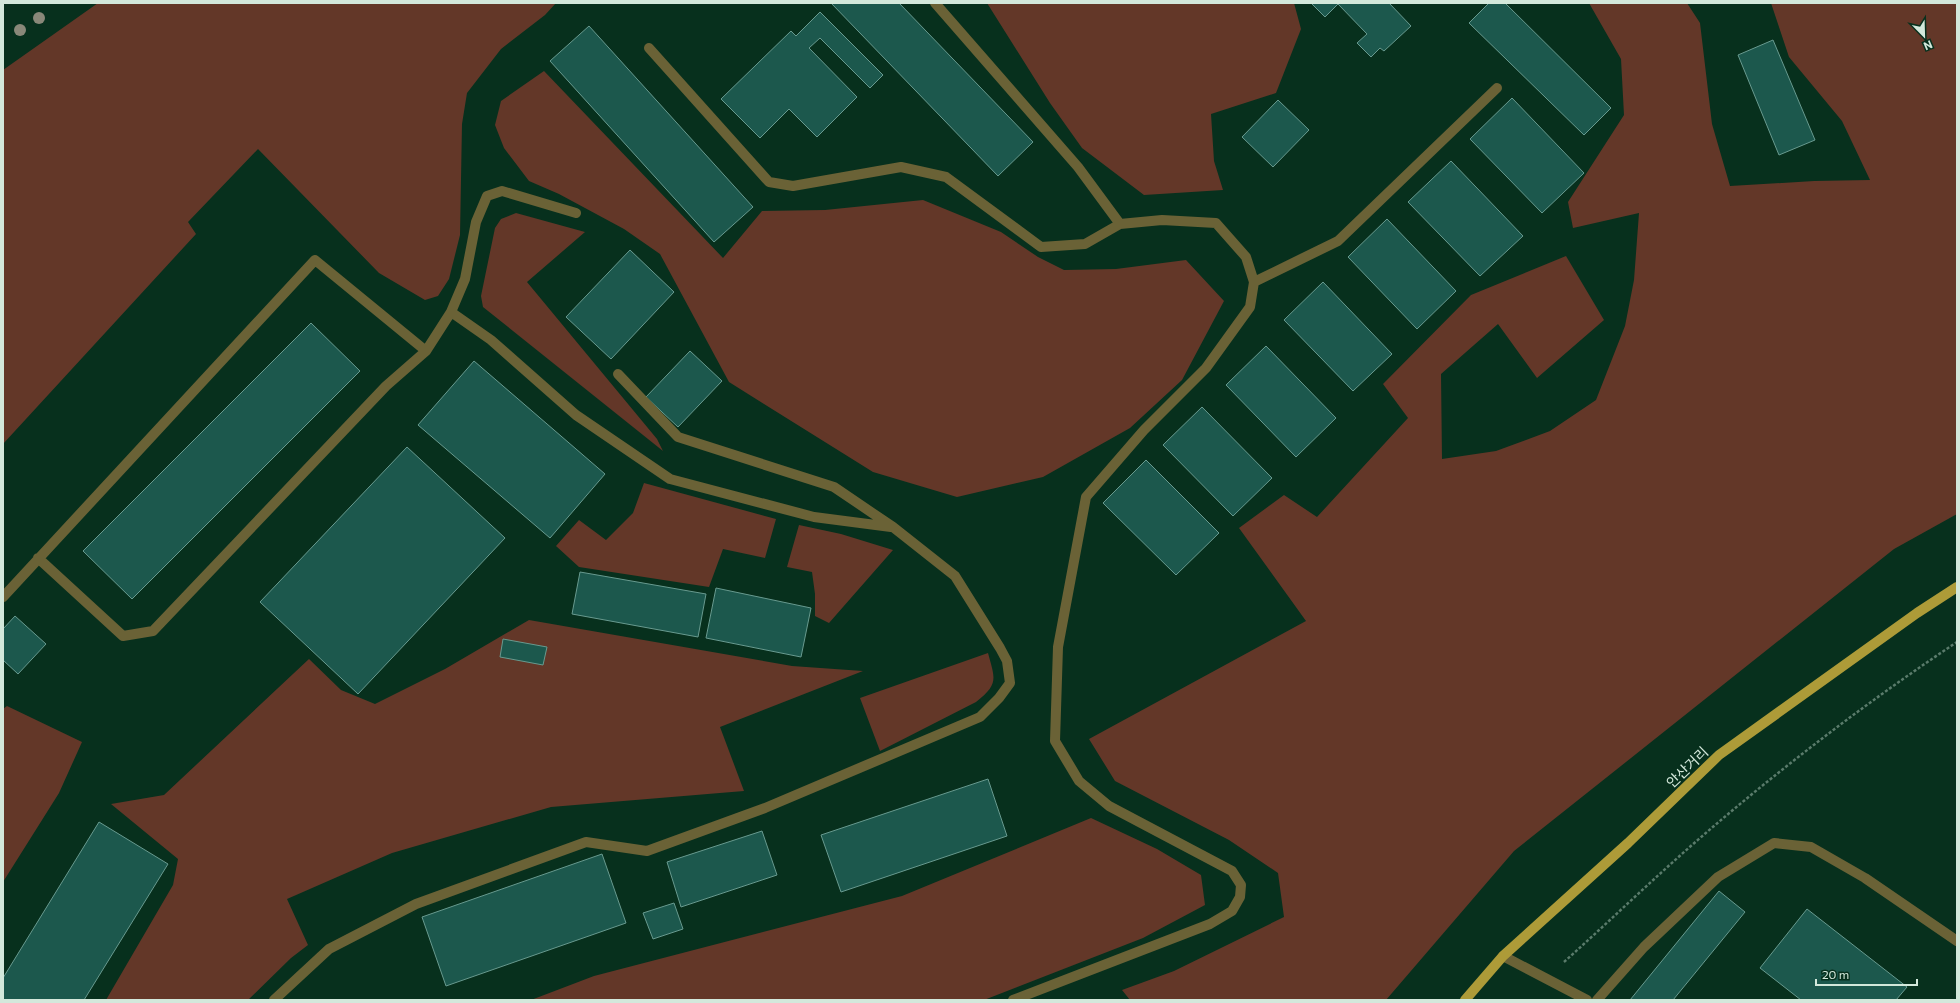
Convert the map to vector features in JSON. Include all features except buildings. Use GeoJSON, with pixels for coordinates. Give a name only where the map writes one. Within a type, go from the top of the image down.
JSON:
{"type":"FeatureCollection","features":[{"type":"Feature","properties":{"kind":"main road","name":"안산거리"},"geometry":{"type":"LineString","coordinates":[[1465,1000],[1503,956],[1628,843],[1719,755],[1917,613],[1957,587]]}},
{"type":"Feature","properties":{"kind":"lane"},"geometry":{"type":"LineString","coordinates":[[935,3],[1078,167],[1120,224]]}},
{"type":"Feature","properties":{"kind":"lane"},"geometry":{"type":"LineString","coordinates":[[648,48],[769,182],[793,186],[901,167],[946,176],[1041,247],[1085,244],[1120,224],[1162,220],[1216,223],[1246,257],[1254,282],[1250,307],[1206,368],[1144,430],[1086,497],[1058,647],[1055,741],[1079,781],[1109,806],[1232,871],[1241,885],[1240,897],[1232,911],[1210,924],[1013,1000]]}},
{"type":"Feature","properties":{"kind":"lane"},"geometry":{"type":"LineString","coordinates":[[1254,282],[1338,241],[1497,88]]}},
{"type":"Feature","properties":{"kind":"lane"},"geometry":{"type":"LineString","coordinates":[[38,558],[123,636],[153,631],[386,386],[426,351],[451,312],[465,279],[476,222],[487,196],[502,191],[576,213]]}},
{"type":"Feature","properties":{"kind":"lane"},"geometry":{"type":"LineString","coordinates":[[3,597],[315,260],[426,351]]}},
{"type":"Feature","properties":{"kind":"lane"},"geometry":{"type":"LineString","coordinates":[[451,312],[491,340],[576,415],[670,479],[814,517],[893,527]]}},
{"type":"Feature","properties":{"kind":"lane"},"geometry":{"type":"LineString","coordinates":[[274,1000],[329,950],[416,904],[586,842],[647,851],[765,808],[980,716],[999,698],[1010,683],[1007,661],[955,576],[893,527],[834,487],[678,437],[618,374]]}},
{"type":"Feature","properties":{"kind":"lane"},"geometry":{"type":"LineString","coordinates":[[1596,1000],[1644,947],[1718,877],[1774,843],[1810,847],[1865,878],[1957,941]]}},
{"type":"Feature","properties":{"kind":"lane"},"geometry":{"type":"LineString","coordinates":[[1503,956],[1587,1000]]}},
{"type":"Feature","properties":{"kind":"path"},"geometry":{"type":"LineString","coordinates":[[1546,978],[1706,833],[1778,772],[1843,722],[1957,642]]}},
{"type":"Feature","properties":{"kind":"shaded area"},"geometry":{"type":"Polygon","coordinates":[[[98,3],[556,3],[545,15],[501,49],[467,93],[462,124],[460,235],[449,279],[438,296],[425,300],[379,273],[258,149],[188,222],[196,234],[3,444],[3,70],[98,3]]]}},
{"type":"Feature","properties":{"kind":"shaded area"},"geometry":{"type":"Polygon","coordinates":[[[987,3],[1294,3],[1301,29],[1276,93],[1211,114],[1214,161],[1223,190],[1144,195],[1082,148],[1050,103],[987,3]]]}},
{"type":"Feature","properties":{"kind":"shaded area"},"geometry":{"type":"Polygon","coordinates":[[[1589,3],[1687,3],[1700,23],[1712,124],[1730,186],[1814,181],[1870,180],[1842,121],[1789,57],[1771,3],[1957,3],[1957,514],[1894,549],[1514,851],[1386,1000],[1130,1000],[1122,990],[1174,971],[1284,917],[1278,873],[1229,840],[1115,781],[1089,739],[1306,621],[1239,528],[1284,495],[1317,517],[1408,418],[1383,384],[1471,295],[1566,256],[1604,320],[1537,378],[1498,324],[1441,374],[1442,459],[1496,451],[1550,431],[1596,400],[1625,326],[1634,280],[1639,213],[1573,228],[1568,202],[1624,115],[1621,59],[1589,3]]]}},
{"type":"Feature","properties":{"kind":"shaded area"},"geometry":{"type":"Polygon","coordinates":[[[544,71],[723,258],[762,211],[825,210],[923,200],[1001,232],[1038,257],[1064,270],[1116,269],[1186,260],[1224,301],[1182,380],[1130,428],[1043,477],[957,497],[873,472],[729,382],[660,254],[624,229],[559,194],[529,181],[504,148],[495,125],[501,101],[544,71]]]}},
{"type":"Feature","properties":{"kind":"shaded area"},"geometry":{"type":"Polygon","coordinates":[[[516,213],[585,232],[527,282],[657,439],[663,451],[483,307],[481,296],[495,228],[501,219],[516,213]]]}},
{"type":"Feature","properties":{"kind":"shaded area"},"geometry":{"type":"Polygon","coordinates":[[[644,483],[776,519],[765,558],[723,549],[709,587],[579,567],[556,546],[579,520],[606,540],[633,513],[644,483]]]}},
{"type":"Feature","properties":{"kind":"shaded area"},"geometry":{"type":"Polygon","coordinates":[[[799,525],[841,534],[893,550],[829,623],[815,616],[815,594],[812,572],[787,567],[799,525]]]}},
{"type":"Feature","properties":{"kind":"shaded area"},"geometry":{"type":"Polygon","coordinates":[[[529,620],[792,666],[863,671],[720,727],[744,791],[551,807],[392,853],[287,899],[308,945],[291,958],[248,1000],[106,1000],[173,885],[178,859],[111,804],[164,795],[309,659],[341,690],[375,704],[445,669],[529,620]]]}},
{"type":"Feature","properties":{"kind":"shaded area"},"geometry":{"type":"Polygon","coordinates":[[[988,653],[993,680],[989,690],[983,696],[976,702],[880,751],[860,698],[988,653]]]}},
{"type":"Feature","properties":{"kind":"shaded area"},"geometry":{"type":"Polygon","coordinates":[[[7,706],[82,742],[59,793],[3,882],[3,709],[7,706]]]}},
{"type":"Feature","properties":{"kind":"shaded area"},"geometry":{"type":"Polygon","coordinates":[[[1091,818],[1157,849],[1201,875],[1205,905],[1143,938],[984,1000],[531,1000],[594,976],[902,896],[1091,818]]]}}]}
